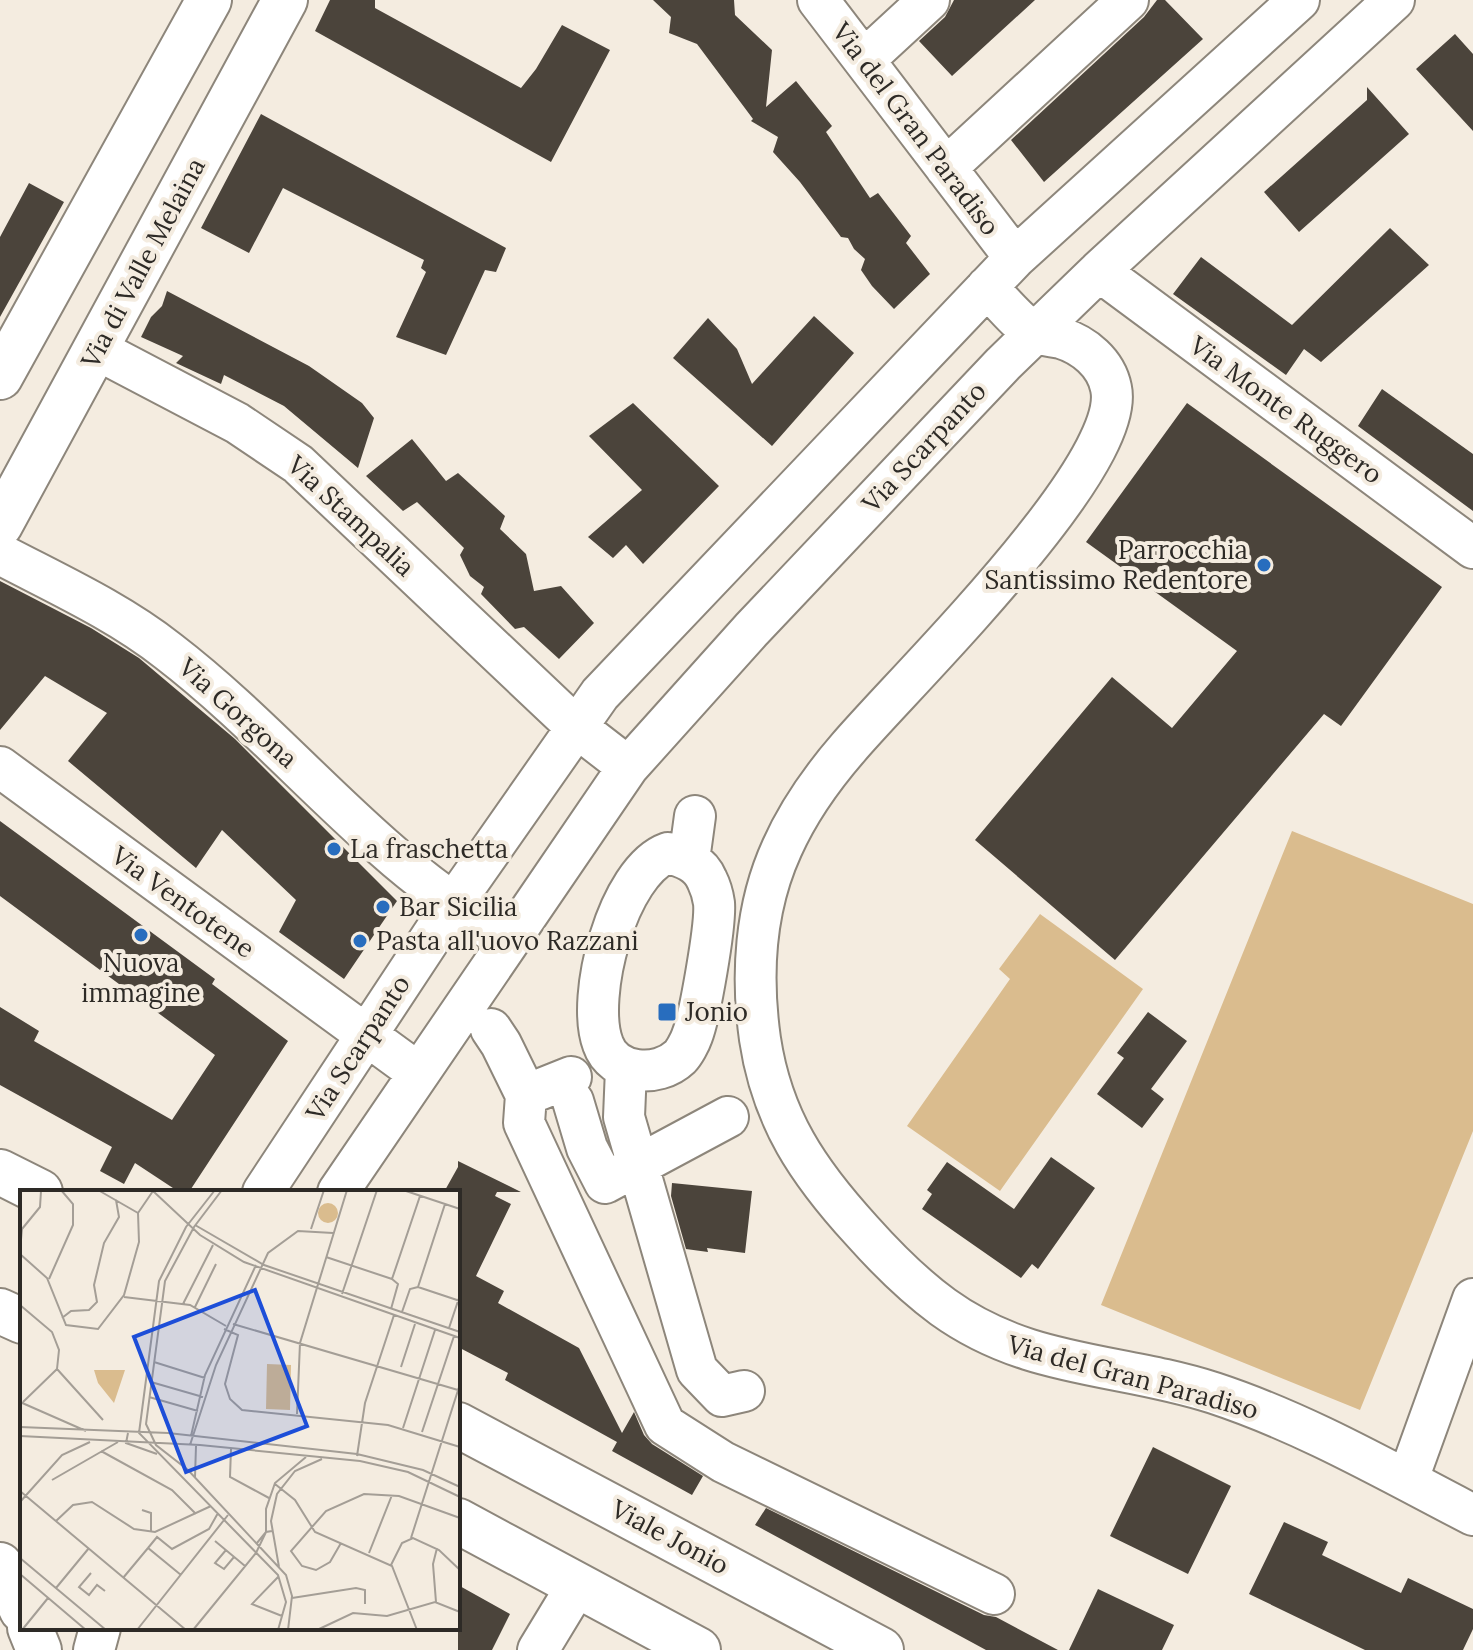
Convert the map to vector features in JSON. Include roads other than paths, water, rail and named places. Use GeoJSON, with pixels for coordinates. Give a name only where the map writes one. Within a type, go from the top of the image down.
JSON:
{"type":"FeatureCollection","features":[{"type":"Feature","properties":{"kind":"main road"},"geometry":{"type":"LineString","coordinates":[[0,377],[209,0]]}},
{"type":"Feature","properties":{"kind":"main road","name":"Via di Valle Melaina"},"geometry":{"type":"LineString","coordinates":[[0,525],[285,0]]}},
{"type":"Feature","properties":{"kind":"main road"},"geometry":{"type":"LineString","coordinates":[[0,1172],[36,1190]]}},
{"type":"Feature","properties":{"kind":"main road"},"geometry":{"type":"LineString","coordinates":[[0,1311],[20,1320]]}},
{"type":"Feature","properties":{"kind":"main road","name":"Viale Jonio"},"geometry":{"type":"LineString","coordinates":[[460,1426],[881,1650]]}},
{"type":"Feature","properties":{"kind":"main road"},"geometry":{"type":"LineString","coordinates":[[460,1522],[698,1650]]}},
{"type":"Feature","properties":{"kind":"main road"},"geometry":{"type":"LineString","coordinates":[[0,1565],[20,1606]]}},
{"type":"Feature","properties":{"kind":"main road"},"geometry":{"type":"LineString","coordinates":[[31,1630],[39,1650]]}},
{"type":"Feature","properties":{"kind":"street","name":"Via del Gran Paradiso"},"geometry":{"type":"LineString","coordinates":[[818,0],[1015,258]]}},
{"type":"Feature","properties":{"kind":"street"},"geometry":{"type":"LineString","coordinates":[[864,60],[929,0]]}},
{"type":"Feature","properties":{"kind":"street"},"geometry":{"type":"LineString","coordinates":[[946,168],[1128,0]]}},
{"type":"Feature","properties":{"kind":"street","name":"Via Scarpanto"},"geometry":{"type":"LineString","coordinates":[[264,1190],[575,726],[624,667],[1015,258],[1299,0]]}},
{"type":"Feature","properties":{"kind":"street","name":"Via Scarpanto"},"geometry":{"type":"LineString","coordinates":[[339,1190],[628,767],[751,630],[1035,333],[1394,0]]}},
{"type":"Feature","properties":{"kind":"street","name":"Via Monte Ruggero"},"geometry":{"type":"LineString","coordinates":[[1099,271],[1473,548]]}},
{"type":"Feature","properties":{"kind":"street","name":"Via del Gran Paradiso"},"geometry":{"type":"LineString","coordinates":[[987,287],[1035,333],[1074,343],[1100,365],[1111,386],[1110,411],[1096,448],[1074,485],[940,649],[850,746],[817,787],[783,846],[763,909],[757,954],[756,1002],[769,1080],[787,1130],[811,1171],[899,1270],[928,1296],[966,1322],[1004,1343],[1031,1352],[1166,1381],[1242,1403],[1340,1444],[1473,1515]]}},
{"type":"Feature","properties":{"kind":"street","name":"Via Stampalia"},"geometry":{"type":"LineString","coordinates":[[96,349],[237,423],[298,464],[575,726],[628,767]]}},
{"type":"Feature","properties":{"kind":"street","name":"Via Gorgona"},"geometry":{"type":"LineString","coordinates":[[0,554],[99,606],[175,656],[385,849],[453,904]]}},
{"type":"Feature","properties":{"kind":"street","name":"Via Ventotene"},"geometry":{"type":"LineString","coordinates":[[0,767],[417,1072]]}},
{"type":"Feature","properties":{"kind":"street"},"geometry":{"type":"LineString","coordinates":[[689,860],[695,816]]}},
{"type":"Feature","properties":{"kind":"street"},"geometry":{"type":"LineString","coordinates":[[668,853],[689,860],[708,880],[714,904],[692,1037],[681,1057],[671,1063],[660,1067],[626,1069],[614,1062],[606,1052],[598,1021],[600,982],[613,930],[630,887],[648,864],[668,853]]}},
{"type":"Feature","properties":{"kind":"street"},"geometry":{"type":"LineString","coordinates":[[453,904],[508,942]]}},
{"type":"Feature","properties":{"kind":"street"},"geometry":{"type":"LineString","coordinates":[[491,1029],[526,1095],[524,1123],[535,1151],[665,1425],[723,1462],[994,1594]]}},
{"type":"Feature","properties":{"kind":"street"},"geometry":{"type":"LineString","coordinates":[[626,1069],[624,1117],[697,1370],[722,1396],[744,1391]]}},
{"type":"Feature","properties":{"kind":"street"},"geometry":{"type":"LineString","coordinates":[[526,1095],[572,1089],[587,1148],[605,1183],[728,1117]]}},
{"type":"Feature","properties":{"kind":"street"},"geometry":{"type":"LineString","coordinates":[[1408,1479],[1473,1299]]}},
{"type":"Feature","properties":{"kind":"street"},"geometry":{"type":"LineString","coordinates":[[538,1650],[578,1584]]}},
{"type":"Feature","properties":{"kind":"street"},"geometry":{"type":"LineString","coordinates":[[94,1650],[99,1630]]}},
{"type":"Feature","properties":{"kind":"place","name":"Parrocchia Santissimo Redentore"},"geometry":{"type":"Point","coordinates":[1264,565]}},
{"type":"Feature","properties":{"kind":"place","name":"La fraschetta"},"geometry":{"type":"Point","coordinates":[334,849]}},
{"type":"Feature","properties":{"kind":"place","name":"Bar Sicilia"},"geometry":{"type":"Point","coordinates":[383,907]}},
{"type":"Feature","properties":{"kind":"place","name":"Nuova immagine"},"geometry":{"type":"Point","coordinates":[141,935]}},
{"type":"Feature","properties":{"kind":"place","name":"Pasta all'uovo Razzani"},"geometry":{"type":"Point","coordinates":[360,941]}},
{"type":"Feature","properties":{"kind":"place","name":"Jonio"},"geometry":{"type":"Point","coordinates":[667,1012]}}]}
